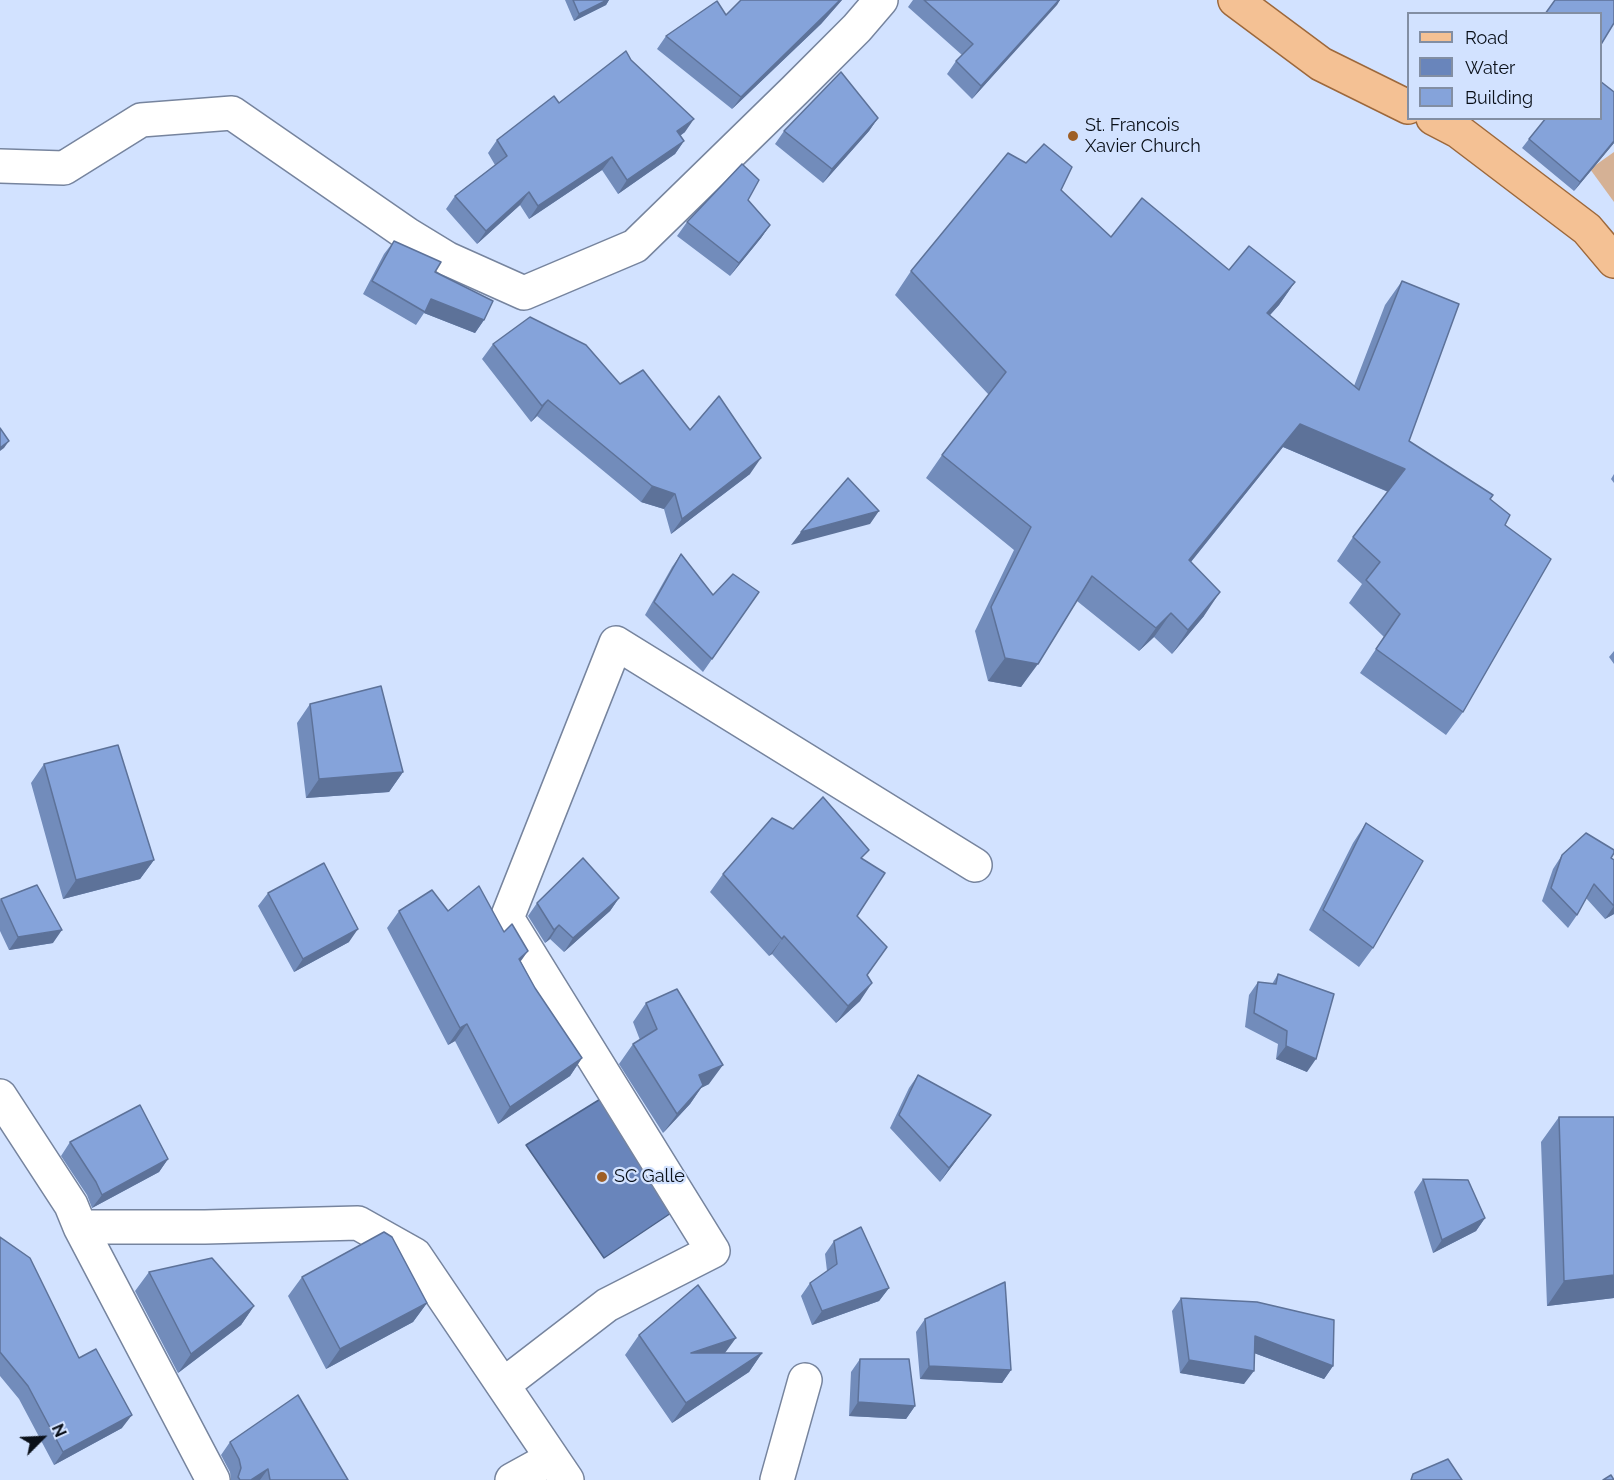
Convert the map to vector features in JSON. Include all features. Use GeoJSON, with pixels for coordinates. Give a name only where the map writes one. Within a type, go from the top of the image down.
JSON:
{"type":"FeatureCollection","features":[{"type":"Feature","properties":{"kind":"main road"},"geometry":{"type":"LineString","coordinates":[[1235,0],[1321,64],[1407,107]]}},
{"type":"Feature","properties":{"kind":"main road"},"geometry":{"type":"LineString","coordinates":[[1436,120],[1458,131],[1587,229],[1614,261]]}},
{"type":"Feature","properties":{"kind":"street"},"geometry":{"type":"LineString","coordinates":[[0,166],[64,168],[141,120],[232,113],[407,234],[448,259],[524,293],[635,246],[811,74],[881,0]]}},
{"type":"Feature","properties":{"kind":"street"},"geometry":{"type":"LineString","coordinates":[[503,1385],[606,1305],[713,1251],[507,918],[616,643],[975,865]]}},
{"type":"Feature","properties":{"kind":"street"},"geometry":{"type":"LineString","coordinates":[[0,1096],[71,1205],[80,1227],[213,1480]]}},
{"type":"Feature","properties":{"kind":"street"},"geometry":{"type":"LineString","coordinates":[[80,1227],[206,1227],[358,1223],[415,1255],[560,1469],[512,1480]]}},
{"type":"Feature","properties":{"kind":"street"},"geometry":{"type":"LineString","coordinates":[[777,1480],[805,1380]]}},
{"type":"Feature","properties":{"kind":"shaded area"},"geometry":{"type":"Polygon","coordinates":[[[1614,152],[1614,202],[1590,169],[1614,152]]]}},
{"type":"Feature","properties":{"kind":"water","name":"SC Galle"},"geometry":{"type":"Polygon","coordinates":[[[602,1098],[677,1209],[604,1258],[526,1145],[602,1098]]]}},
{"type":"Feature","properties":{"kind":"building"},"geometry":{"type":"Polygon","coordinates":[[[573,0],[607,0],[579,14],[573,0]]]}},
{"type":"Feature","properties":{"kind":"building"},"geometry":{"type":"Polygon","coordinates":[[[741,0],[840,0],[741,97],[666,36],[717,1],[726,15],[741,0]]]}},
{"type":"Feature","properties":{"kind":"building"},"geometry":{"type":"Polygon","coordinates":[[[924,0],[1059,0],[981,86],[956,61],[973,44],[924,0]]]}},
{"type":"Feature","properties":{"kind":"building"},"geometry":{"type":"Polygon","coordinates":[[[1555,0],[1614,0],[1614,23],[1602,43],[1602,12],[1546,12],[1555,0]]]}},
{"type":"Feature","properties":{"kind":"building"},"geometry":{"type":"Polygon","coordinates":[[[626,51],[631,60],[694,119],[677,131],[684,141],[627,180],[612,157],[538,206],[529,192],[486,231],[455,196],[507,156],[497,140],[554,96],[559,103],[626,51]]]}},
{"type":"Feature","properties":{"kind":"building"},"geometry":{"type":"Polygon","coordinates":[[[841,72],[878,118],[832,169],[784,131],[841,72]]]}},
{"type":"Feature","properties":{"kind":"building"},"geometry":{"type":"Polygon","coordinates":[[[1602,83],[1614,92],[1614,141],[1580,182],[1529,139],[1544,120],[1602,120],[1602,83]]]}},
{"type":"Feature","properties":{"kind":"building"},"geometry":{"type":"Polygon","coordinates":[[[1044,144],[1072,167],[1061,190],[1111,237],[1142,198],[1229,270],[1249,246],[1295,282],[1267,313],[1359,390],[1402,281],[1459,304],[1409,441],[1493,495],[1490,499],[1510,515],[1505,525],[1551,559],[1463,712],[1376,649],[1400,614],[1366,580],[1380,562],[1353,537],[1405,469],[1300,424],[1189,560],[1220,592],[1188,630],[1171,613],[1156,628],[1092,576],[1038,664],[1005,658],[991,607],[1031,527],[942,455],[1006,372],[911,271],[1008,153],[1026,163],[1044,144]]]}},
{"type":"Feature","properties":{"kind":"building"},"geometry":{"type":"Polygon","coordinates":[[[742,164],[759,180],[748,200],[770,225],[739,263],[687,222],[742,164]]]}},
{"type":"Feature","properties":{"kind":"building"},"geometry":{"type":"Polygon","coordinates":[[[394,241],[441,262],[435,272],[493,301],[484,320],[431,299],[425,312],[372,281],[394,241]]]}},
{"type":"Feature","properties":{"kind":"building"},"geometry":{"type":"Polygon","coordinates":[[[530,317],[586,345],[620,384],[643,370],[690,430],[719,396],[761,458],[682,519],[675,494],[652,486],[548,400],[542,406],[493,344],[530,317]]]}},
{"type":"Feature","properties":{"kind":"building"},"geometry":{"type":"Polygon","coordinates":[[[0,428],[9,441],[0,448],[0,428]]]}},
{"type":"Feature","properties":{"kind":"building"},"geometry":{"type":"Polygon","coordinates":[[[848,478],[879,511],[801,532],[848,478]]]}},
{"type":"Feature","properties":{"kind":"building"},"geometry":{"type":"Polygon","coordinates":[[[681,554],[713,595],[733,574],[759,592],[712,659],[654,602],[681,554]]]}},
{"type":"Feature","properties":{"kind":"building"},"geometry":{"type":"Polygon","coordinates":[[[381,686],[403,772],[319,779],[310,704],[381,686]]]}},
{"type":"Feature","properties":{"kind":"building"},"geometry":{"type":"Polygon","coordinates":[[[118,745],[154,860],[76,880],[44,764],[118,745]]]}},
{"type":"Feature","properties":{"kind":"building"},"geometry":{"type":"Polygon","coordinates":[[[823,797],[869,850],[861,858],[885,873],[857,916],[887,947],[867,975],[872,983],[848,1006],[784,936],[782,939],[723,874],[772,818],[793,829],[823,797]]]}},
{"type":"Feature","properties":{"kind":"building"},"geometry":{"type":"Polygon","coordinates":[[[1366,823],[1423,861],[1373,948],[1323,910],[1366,823]]]}},
{"type":"Feature","properties":{"kind":"building"},"geometry":{"type":"Polygon","coordinates":[[[1586,833],[1614,850],[1611,858],[1614,860],[1614,906],[1594,884],[1577,915],[1551,888],[1562,855],[1586,833]]]}},
{"type":"Feature","properties":{"kind":"building"},"geometry":{"type":"Polygon","coordinates":[[[583,858],[619,898],[573,938],[559,925],[554,930],[537,903],[583,858]]]}},
{"type":"Feature","properties":{"kind":"building"},"geometry":{"type":"Polygon","coordinates":[[[324,863],[358,929],[303,959],[268,893],[324,863]]]}},
{"type":"Feature","properties":{"kind":"building"},"geometry":{"type":"Polygon","coordinates":[[[37,885],[62,930],[18,937],[1,899],[37,885]]]}},
{"type":"Feature","properties":{"kind":"building"},"geometry":{"type":"Polygon","coordinates":[[[479,886],[504,932],[512,924],[528,951],[519,959],[535,988],[582,1058],[510,1107],[467,1024],[460,1028],[399,911],[432,890],[448,911],[479,886]]]}},
{"type":"Feature","properties":{"kind":"building"},"geometry":{"type":"Polygon","coordinates":[[[1278,974],[1334,994],[1316,1059],[1286,1046],[1287,1031],[1254,1013],[1258,982],[1276,984],[1278,974]]]}},
{"type":"Feature","properties":{"kind":"building"},"geometry":{"type":"Polygon","coordinates":[[[677,989],[723,1065],[699,1075],[703,1085],[677,1114],[633,1044],[657,1029],[646,1003],[677,989]]]}},
{"type":"Feature","properties":{"kind":"building"},"geometry":{"type":"Polygon","coordinates":[[[918,1075],[991,1115],[949,1168],[899,1115],[918,1075]]]}},
{"type":"Feature","properties":{"kind":"building"},"geometry":{"type":"Polygon","coordinates":[[[140,1105],[168,1159],[102,1195],[70,1142],[140,1105]]]}},
{"type":"Feature","properties":{"kind":"building"},"geometry":{"type":"Polygon","coordinates":[[[1559,1117],[1614,1117],[1614,1275],[1564,1281],[1559,1117]]]}},
{"type":"Feature","properties":{"kind":"building"},"geometry":{"type":"Polygon","coordinates":[[[1423,1179],[1468,1180],[1485,1218],[1442,1240],[1423,1179]]]}},
{"type":"Feature","properties":{"kind":"building"},"geometry":{"type":"Polygon","coordinates":[[[861,1227],[889,1288],[822,1311],[810,1283],[837,1264],[834,1241],[861,1227]]]}},
{"type":"Feature","properties":{"kind":"building"},"geometry":{"type":"Polygon","coordinates":[[[384,1232],[392,1237],[427,1303],[340,1349],[302,1277],[384,1232]]]}},
{"type":"Feature","properties":{"kind":"building"},"geometry":{"type":"Polygon","coordinates":[[[0,1237],[30,1258],[79,1358],[96,1349],[132,1415],[63,1452],[28,1386],[0,1352],[0,1237]]]}},
{"type":"Feature","properties":{"kind":"building"},"geometry":{"type":"Polygon","coordinates":[[[212,1258],[254,1306],[191,1354],[149,1272],[212,1258]]]}},
{"type":"Feature","properties":{"kind":"building"},"geometry":{"type":"Polygon","coordinates":[[[1005,1282],[1011,1370],[929,1366],[925,1319],[1005,1282]]]}},
{"type":"Feature","properties":{"kind":"building"},"geometry":{"type":"Polygon","coordinates":[[[698,1285],[736,1338],[691,1353],[762,1353],[686,1403],[639,1335],[698,1285]]]}},
{"type":"Feature","properties":{"kind":"building"},"geometry":{"type":"Polygon","coordinates":[[[1181,1298],[1257,1302],[1334,1320],[1333,1366],[1255,1336],[1254,1371],[1189,1360],[1181,1298]]]}},
{"type":"Feature","properties":{"kind":"building"},"geometry":{"type":"Polygon","coordinates":[[[860,1359],[909,1359],[915,1406],[858,1402],[860,1359]]]}},
{"type":"Feature","properties":{"kind":"building"},"geometry":{"type":"Polygon","coordinates":[[[298,1395],[348,1480],[270,1480],[268,1469],[251,1480],[240,1480],[238,1477],[241,1468],[239,1459],[230,1442],[298,1395]]]}},
{"type":"Feature","properties":{"kind":"building"},"geometry":{"type":"Polygon","coordinates":[[[1448,1459],[1462,1480],[1411,1480],[1413,1474],[1448,1459]]]}},
{"type":"Feature","properties":{"kind":"building"},"geometry":{"type":"Polygon","coordinates":[[[1611,1475],[1614,1480],[1603,1480],[1611,1475]]]}},
{"type":"Feature","properties":{"kind":"place","name":"St. Francois Xavier Church"},"geometry":{"type":"Point","coordinates":[1073,136]}},
{"type":"Feature","properties":{"kind":"place","name":"SC Galle"},"geometry":{"type":"Point","coordinates":[602,1177]}}]}
